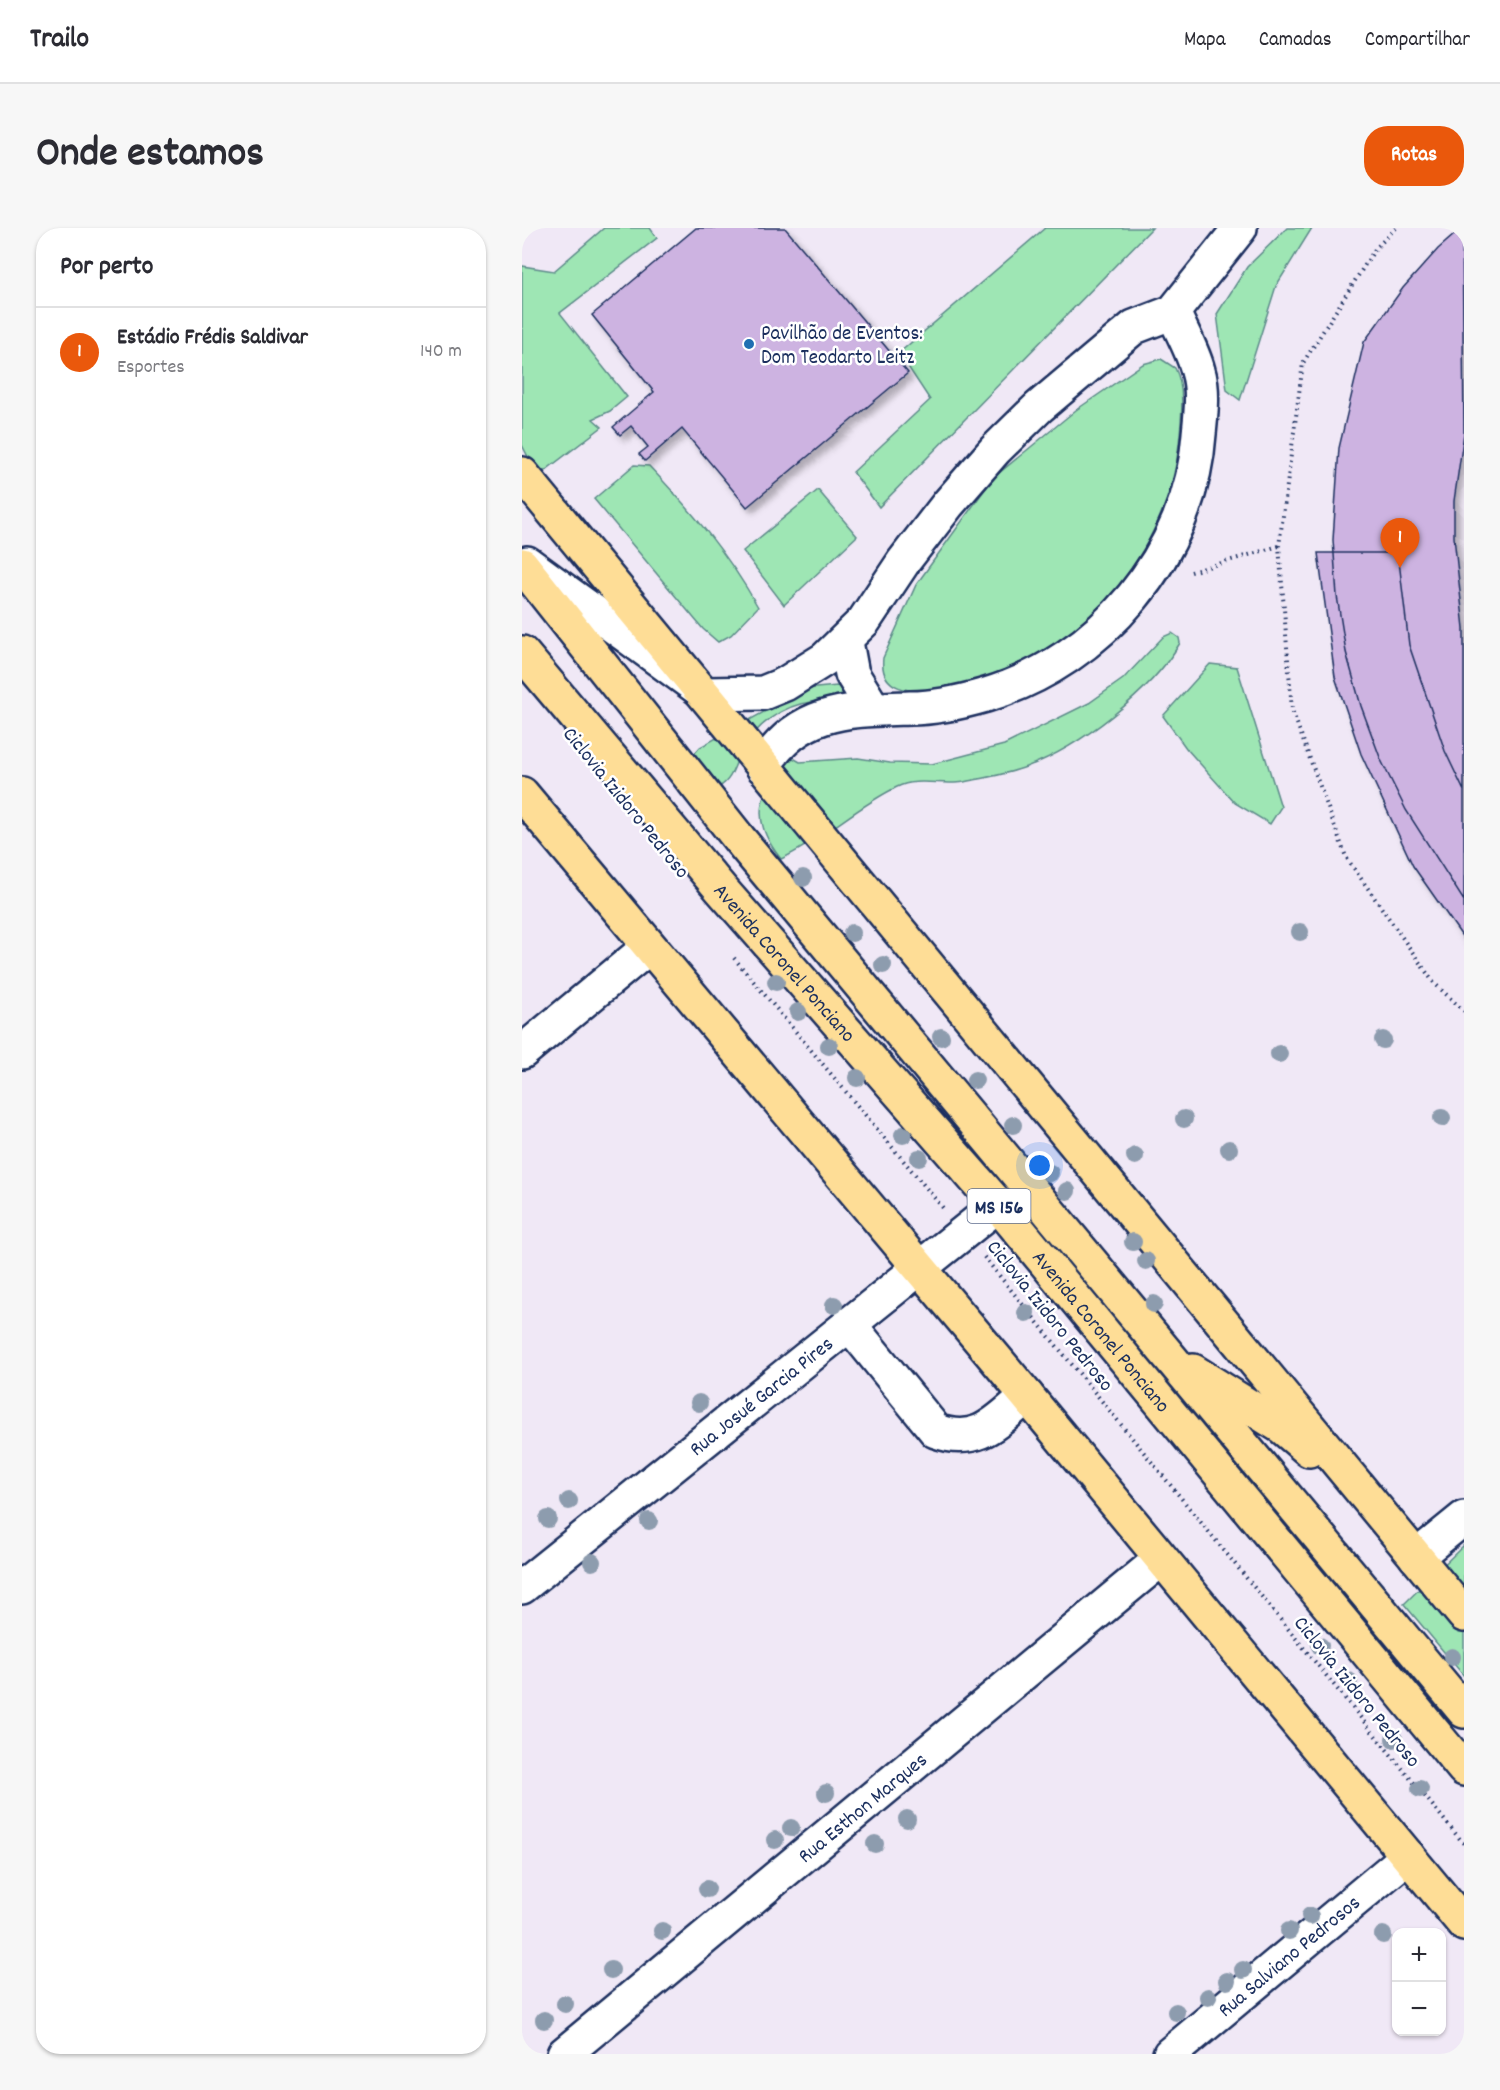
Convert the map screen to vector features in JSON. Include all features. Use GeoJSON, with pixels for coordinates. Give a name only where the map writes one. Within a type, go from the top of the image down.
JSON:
{"type":"FeatureCollection","features":[{"type":"Feature","properties":{"kind":"main road"},"geometry":{"type":"LineString","coordinates":[[522,474],[706,694],[763,767],[1464,1615]]}},
{"type":"Feature","properties":{"kind":"main road"},"geometry":{"type":"LineString","coordinates":[[522,565],[740,840],[1464,1711]]}},
{"type":"Feature","properties":{"kind":"main road","name":"Avenida Coronel Ponciano"},"geometry":{"type":"LineString","coordinates":[[522,652],[721,889],[998,1205],[1464,1769]]}},
{"type":"Feature","properties":{"kind":"main road"},"geometry":{"type":"LineString","coordinates":[[522,794],[918,1269],[1027,1396],[1160,1560],[1464,1924]]}},
{"type":"Feature","properties":{"kind":"main road"},"geometry":{"type":"LineString","coordinates":[[1169,1356],[1282,1426],[1374,1506]]}},
{"type":"Feature","properties":{"kind":"street"},"geometry":{"type":"LineString","coordinates":[[522,559],[706,694],[763,693],[806,673],[846,642],[864,621],[904,561],[942,512],[995,450],[1070,380],[1134,327],[1173,312],[1240,228]]}},
{"type":"Feature","properties":{"kind":"street"},"geometry":{"type":"LineString","coordinates":[[763,767],[782,744],[801,728],[824,716],[848,710],[950,704],[987,695],[1023,681],[1057,663],[1088,641],[1117,615],[1142,586],[1179,520],[1191,484],[1198,447],[1201,410],[1199,372],[1173,312]]}},
{"type":"Feature","properties":{"kind":"street"},"geometry":{"type":"LineString","coordinates":[[846,642],[852,674],[873,708]]}},
{"type":"Feature","properties":{"kind":"street"},"geometry":{"type":"LineString","coordinates":[[522,1052],[650,947]]}},
{"type":"Feature","properties":{"kind":"street","name":"Rua Josué Garcia Pires"},"geometry":{"type":"LineString","coordinates":[[522,1587],[998,1205]]}},
{"type":"Feature","properties":{"kind":"street"},"geometry":{"type":"LineString","coordinates":[[849,1324],[936,1431],[950,1436],[968,1437],[987,1430],[1027,1396]]}},
{"type":"Feature","properties":{"kind":"street"},"geometry":{"type":"LineString","coordinates":[[1416,1557],[1464,1518]]}},
{"type":"Feature","properties":{"kind":"street","name":"Rua Esthon Marques"},"geometry":{"type":"LineString","coordinates":[[564,2054],[1160,1560]]}},
{"type":"Feature","properties":{"kind":"street","name":"Rua Salviano Pedrosos"},"geometry":{"type":"LineString","coordinates":[[1170,2054],[1408,1856]]}},
{"type":"Feature","properties":{"kind":"path"},"geometry":{"type":"LineString","coordinates":[[1396,228],[1375,249],[1303,363],[1279,546],[1292,710],[1346,857],[1434,983],[1464,1011]]}},
{"type":"Feature","properties":{"kind":"path"},"geometry":{"type":"LineString","coordinates":[[1142,586],[1279,546]]}},
{"type":"Feature","properties":{"kind":"path","name":"Ciclovia Izidoro Pedroso"},"geometry":{"type":"LineString","coordinates":[[731,955],[963,1233],[1464,1844]]}},
{"type":"Feature","properties":{"kind":"green space"},"geometry":{"type":"Polygon","coordinates":[[[604,228],[650,228],[657,238],[560,313],[627,397],[610,411],[593,419],[602,427],[538,476],[522,445],[522,266],[554,271],[604,228]]]}},
{"type":"Feature","properties":{"kind":"green space"},"geometry":{"type":"Polygon","coordinates":[[[1045,228],[1152,228],[879,507],[853,472],[930,400],[899,353],[1045,228]]]}},
{"type":"Feature","properties":{"kind":"green space"},"geometry":{"type":"Polygon","coordinates":[[[1287,228],[1312,228],[1276,286],[1240,400],[1227,390],[1217,314],[1247,267],[1287,228]]]}},
{"type":"Feature","properties":{"kind":"green space"},"geometry":{"type":"Polygon","coordinates":[[[1161,359],[1175,368],[1181,386],[1182,415],[1175,469],[1160,516],[1149,539],[1122,581],[1074,631],[1050,647],[1010,668],[940,689],[917,691],[898,687],[886,677],[883,658],[916,585],[993,478],[1076,410],[1143,364],[1161,359]]]}},
{"type":"Feature","properties":{"kind":"green space"},"geometry":{"type":"Polygon","coordinates":[[[634,465],[649,466],[680,499],[721,551],[758,607],[731,635],[718,642],[703,629],[594,499],[634,465]]]}},
{"type":"Feature","properties":{"kind":"green space"},"geometry":{"type":"Polygon","coordinates":[[[818,490],[857,536],[784,605],[743,551],[818,490]]]}},
{"type":"Feature","properties":{"kind":"green space"},"geometry":{"type":"Polygon","coordinates":[[[1172,633],[1179,638],[1180,643],[1167,662],[1133,698],[1091,732],[1047,758],[996,776],[964,782],[921,782],[897,787],[867,804],[811,843],[781,859],[770,844],[761,818],[762,806],[771,781],[788,755],[800,762],[858,758],[890,763],[932,764],[1004,745],[1089,703],[1123,679],[1163,637],[1172,633]]]}},
{"type":"Feature","properties":{"kind":"green space"},"geometry":{"type":"Polygon","coordinates":[[[1210,664],[1237,667],[1281,807],[1270,824],[1235,803],[1186,748],[1163,716],[1210,664]]]}},
{"type":"Feature","properties":{"kind":"green space"},"geometry":{"type":"Polygon","coordinates":[[[837,686],[845,690],[844,699],[801,704],[790,707],[771,718],[747,743],[730,776],[719,787],[694,754],[700,747],[806,689],[837,686]]]}},
{"type":"Feature","properties":{"kind":"green space"},"geometry":{"type":"Polygon","coordinates":[[[1464,1545],[1464,1676],[1404,1604],[1464,1545]]]}},
{"type":"Feature","properties":{"kind":"building","name":"Pavilhão de Eventos: Dom Teodarto Leitz"},"geometry":{"type":"Polygon","coordinates":[[[696,228],[785,228],[908,373],[747,507],[682,429],[645,461],[639,454],[648,447],[631,426],[620,435],[613,427],[654,392],[592,315],[696,228]]]}},
{"type":"Feature","properties":{"kind":"building"},"geometry":{"type":"Polygon","coordinates":[[[1462,228],[1464,433],[1454,501],[1454,537],[1464,628],[1464,901],[1406,810],[1381,760],[1361,706],[1346,652],[1337,596],[1333,540],[1339,448],[1364,342],[1403,288],[1438,249],[1462,228]]]}},
{"type":"Feature","properties":{"kind":"building"},"geometry":{"type":"Polygon","coordinates":[[[1318,553],[1398,553],[1409,645],[1445,751],[1464,791],[1464,939],[1413,866],[1361,754],[1335,677],[1318,553]]]}},
{"type":"Feature","properties":{"kind":"place","name":"Pavilhão de Eventos: Dom Teodarto Leitz"},"geometry":{"type":"Point","coordinates":[749,344]}},
{"type":"Feature","properties":{"kind":"place","name":"Estádio Frédis Saldivar"},"geometry":{"type":"Point","coordinates":[1400,568]}}]}
